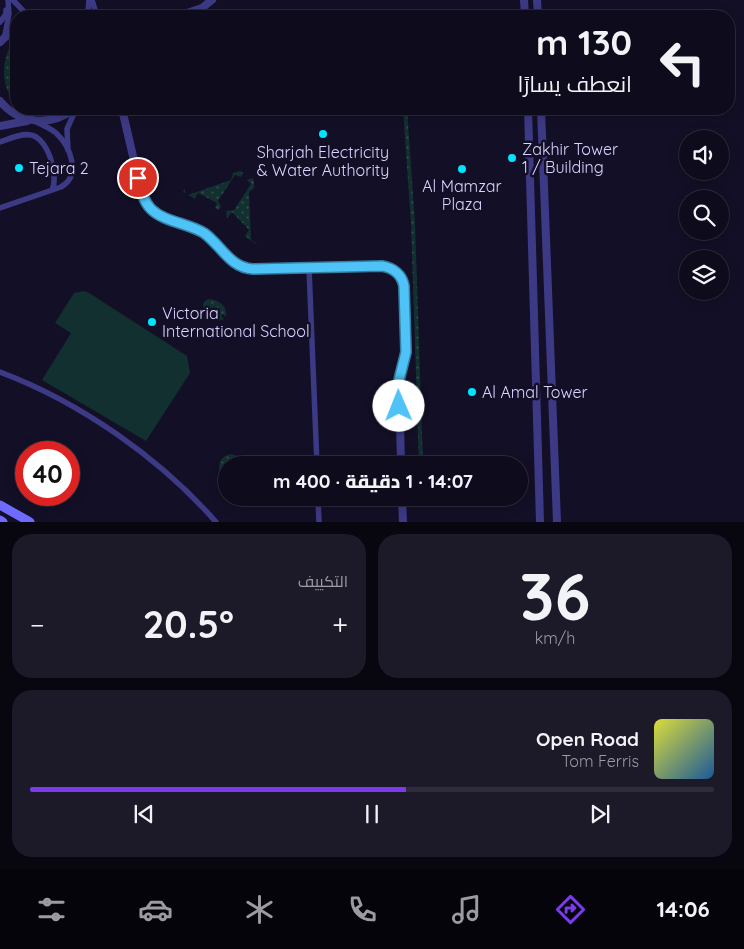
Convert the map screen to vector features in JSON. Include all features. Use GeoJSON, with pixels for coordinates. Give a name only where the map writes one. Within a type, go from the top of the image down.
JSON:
{"type":"FeatureCollection","features":[{"type":"Feature","properties":{"kind":"main road"},"geometry":{"type":"LineString","coordinates":[[1,505],[30,522]]}},
{"type":"Feature","properties":{"kind":"street"},"geometry":{"type":"LineString","coordinates":[[0,21],[6,14],[7,0]]}},
{"type":"Feature","properties":{"kind":"street"},"geometry":{"type":"LineString","coordinates":[[2,38],[9,14],[7,0]]}},
{"type":"Feature","properties":{"kind":"street"},"geometry":{"type":"LineString","coordinates":[[13,0],[22,10]]}},
{"type":"Feature","properties":{"kind":"street"},"geometry":{"type":"LineString","coordinates":[[196,10],[212,0]]}},
{"type":"Feature","properties":{"kind":"street"},"geometry":{"type":"LineString","coordinates":[[0,13],[0,21]]}},
{"type":"Feature","properties":{"kind":"street"},"geometry":{"type":"LineString","coordinates":[[0,101],[10,110]]}},
{"type":"Feature","properties":{"kind":"street"},"geometry":{"type":"LineString","coordinates":[[0,208],[63,186],[72,176],[73,166],[68,152],[55,132],[16,115]]}},
{"type":"Feature","properties":{"kind":"street"},"geometry":{"type":"LineString","coordinates":[[0,126],[56,119],[64,115]]}},
{"type":"Feature","properties":{"kind":"street"},"geometry":{"type":"LineString","coordinates":[[68,152],[67,129],[73,115]]}},
{"type":"Feature","properties":{"kind":"street"},"geometry":{"type":"LineString","coordinates":[[123,115],[142,195],[150,208],[155,213],[198,229],[214,241],[232,261],[243,268],[382,266],[395,271],[401,278],[404,286],[406,352],[399,380],[401,456]]}},
{"type":"Feature","properties":{"kind":"street"},"geometry":{"type":"LineString","coordinates":[[528,115],[540,522]]}},
{"type":"Feature","properties":{"kind":"street"},"geometry":{"type":"LineString","coordinates":[[541,115],[557,522]]}},
{"type":"Feature","properties":{"kind":"street"},"geometry":{"type":"LineString","coordinates":[[0,142],[26,134],[42,140],[55,177],[52,190]]}},
{"type":"Feature","properties":{"kind":"street"},"geometry":{"type":"LineString","coordinates":[[309,268],[317,456]]}},
{"type":"Feature","properties":{"kind":"street"},"geometry":{"type":"LineString","coordinates":[[1,375],[58,398],[115,433],[171,478],[216,522]]}},
{"type":"Feature","properties":{"kind":"street"},"geometry":{"type":"LineString","coordinates":[[318,506],[319,522]]}},
{"type":"Feature","properties":{"kind":"street"},"geometry":{"type":"LineString","coordinates":[[402,506],[403,522]]}},
{"type":"Feature","properties":{"kind":"green space"},"geometry":{"type":"Polygon","coordinates":[[[10,47],[10,95],[4,71],[10,47]]]}},
{"type":"Feature","properties":{"kind":"green space"},"geometry":{"type":"Polygon","coordinates":[[[403,115],[407,115],[415,223],[423,456],[419,456],[411,223],[403,115]]]}},
{"type":"Feature","properties":{"kind":"green space"},"geometry":{"type":"Polygon","coordinates":[[[240,171],[243,173],[241,177],[235,175],[218,201],[221,206],[219,210],[215,208],[217,203],[198,193],[195,199],[188,195],[231,180],[233,173],[240,171]]]}},
{"type":"Feature","properties":{"kind":"green space"},"geometry":{"type":"Polygon","coordinates":[[[252,178],[254,180],[254,188],[249,192],[251,240],[254,243],[257,241],[255,244],[245,236],[249,230],[232,212],[227,218],[226,211],[234,210],[251,184],[247,180],[252,178]]]}},
{"type":"Feature","properties":{"kind":"green space"},"geometry":{"type":"Polygon","coordinates":[[[84,291],[187,356],[190,373],[146,441],[42,380],[71,333],[55,323],[74,293],[84,291]]]}},
{"type":"Feature","properties":{"kind":"green space"},"geometry":{"type":"Polygon","coordinates":[[[209,299],[219,302],[224,307],[226,317],[223,314],[221,316],[224,319],[213,320],[209,318],[203,308],[203,304],[209,299]]]}},
{"type":"Feature","properties":{"kind":"place","name":"Sharjah Electricity & Water Authority"},"geometry":{"type":"Point","coordinates":[323,134]}},
{"type":"Feature","properties":{"kind":"place","name":"Zakhir Tower 1 / Building"},"geometry":{"type":"Point","coordinates":[512,158]}},
{"type":"Feature","properties":{"kind":"place","name":"Tejara 2"},"geometry":{"type":"Point","coordinates":[19,168]}},
{"type":"Feature","properties":{"kind":"place","name":"Al Mamzar Plaza"},"geometry":{"type":"Point","coordinates":[462,169]}},
{"type":"Feature","properties":{"kind":"place","name":"Victoria International School"},"geometry":{"type":"Point","coordinates":[152,322]}},
{"type":"Feature","properties":{"kind":"place","name":"Al Amal Tower"},"geometry":{"type":"Point","coordinates":[472,392]}},
{"type":"Feature","properties":{"kind":"route"},"geometry":{"type":"LineString","coordinates":[[138,178],[142,195],[155,213],[198,229],[214,241],[232,261],[243,268],[387,266],[399,274],[404,286],[406,356],[399,380],[399,406]]}}]}
